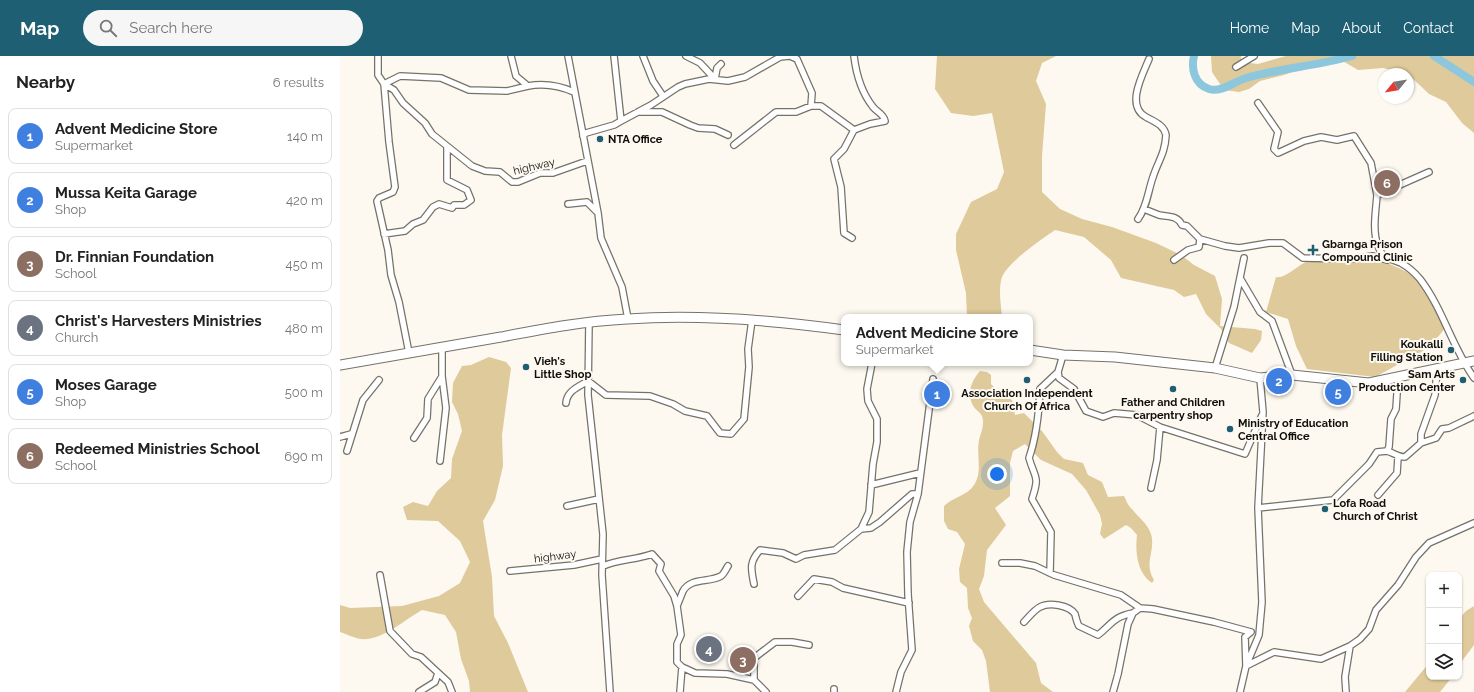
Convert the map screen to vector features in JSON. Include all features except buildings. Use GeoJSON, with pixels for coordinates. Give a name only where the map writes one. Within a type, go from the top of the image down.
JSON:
{"type":"FeatureCollection","features":[{"type":"Feature","properties":{"kind":"main road"},"geometry":{"type":"LineString","coordinates":[[340,365],[589,322],[628,319],[699,317],[752,320],[841,330]]}},
{"type":"Feature","properties":{"kind":"main road"},"geometry":{"type":"LineString","coordinates":[[1033,350],[1063,355],[1115,357],[1215,368],[1260,378],[1292,375],[1369,383],[1437,370],[1474,361]]}},
{"type":"Feature","properties":{"kind":"street"},"geometry":{"type":"LineString","coordinates":[[378,56],[378,75],[384,84],[388,142],[395,187],[393,192],[379,198],[377,201],[391,276],[399,302],[409,354]]}},
{"type":"Feature","properties":{"kind":"street"},"geometry":{"type":"LineString","coordinates":[[511,56],[516,76],[528,86]]}},
{"type":"Feature","properties":{"kind":"street"},"geometry":{"type":"LineString","coordinates":[[568,56],[598,213],[601,238],[622,287],[628,319]]}},
{"type":"Feature","properties":{"kind":"street"},"geometry":{"type":"LineString","coordinates":[[614,56],[621,121]]}},
{"type":"Feature","properties":{"kind":"street"},"geometry":{"type":"LineString","coordinates":[[643,56],[653,81],[663,96]]}},
{"type":"Feature","properties":{"kind":"street"},"geometry":{"type":"LineString","coordinates":[[686,56],[700,63],[715,79]]}},
{"type":"Feature","properties":{"kind":"street"},"geometry":{"type":"LineString","coordinates":[[583,136],[592,130],[614,125],[685,84],[715,79],[728,81],[745,78],[780,57],[790,56],[797,59],[812,93],[811,106]]}},
{"type":"Feature","properties":{"kind":"street"},"geometry":{"type":"LineString","coordinates":[[852,238],[844,234],[841,187],[834,159],[844,149],[854,130],[885,121],[884,117],[874,108],[868,98],[857,72],[854,56]]}},
{"type":"Feature","properties":{"kind":"street"},"geometry":{"type":"LineString","coordinates":[[1236,67],[1254,56]]}},
{"type":"Feature","properties":{"kind":"street"},"geometry":{"type":"LineString","coordinates":[[1138,219],[1144,208],[1153,178],[1163,157],[1166,135],[1161,126],[1144,117],[1138,109],[1136,98],[1139,83],[1149,59]]}},
{"type":"Feature","properties":{"kind":"street"},"geometry":{"type":"LineString","coordinates":[[715,79],[716,72],[721,64]]}},
{"type":"Feature","properties":{"kind":"street"},"geometry":{"type":"LineString","coordinates":[[384,84],[400,76],[441,78],[469,90],[507,91],[542,84],[563,87],[574,92]]}},
{"type":"Feature","properties":{"kind":"street","name":"highway"},"geometry":{"type":"LineString","coordinates":[[384,84],[394,90],[403,102],[425,123],[432,134],[447,148],[472,166],[486,171],[500,172],[512,182],[518,182],[540,173],[553,173],[587,161]]}},
{"type":"Feature","properties":{"kind":"street"},"geometry":{"type":"LineString","coordinates":[[1258,103],[1278,132],[1274,149],[1278,153],[1304,141],[1322,137],[1336,140],[1354,136],[1370,163],[1377,195],[1375,225],[1377,245],[1382,254],[1389,260]]}},
{"type":"Feature","properties":{"kind":"street"},"geometry":{"type":"LineString","coordinates":[[734,145],[776,112],[796,112],[811,106],[820,106],[854,130]]}},
{"type":"Feature","properties":{"kind":"street"},"geometry":{"type":"LineString","coordinates":[[636,112],[662,112],[698,128],[715,129],[728,136]]}},
{"type":"Feature","properties":{"kind":"street"},"geometry":{"type":"LineString","coordinates":[[384,234],[405,231],[413,224],[424,220],[433,207],[439,204],[452,208],[454,205],[464,205],[471,200],[467,190],[447,180],[447,148]]}},
{"type":"Feature","properties":{"kind":"street"},"geometry":{"type":"LineString","coordinates":[[1377,195],[1429,172]]}},
{"type":"Feature","properties":{"kind":"street"},"geometry":{"type":"LineString","coordinates":[[568,204],[587,202],[598,213]]}},
{"type":"Feature","properties":{"kind":"street"},"geometry":{"type":"LineString","coordinates":[[1144,208],[1160,215],[1170,216],[1180,220],[1182,225],[1187,226],[1200,239],[1225,246],[1239,248],[1269,243],[1283,243],[1303,258],[1352,259],[1373,256],[1400,263],[1419,278],[1432,296],[1464,364],[1474,378]]}},
{"type":"Feature","properties":{"kind":"street"},"geometry":{"type":"LineString","coordinates":[[1174,260],[1188,250],[1199,247],[1200,239]]}},
{"type":"Feature","properties":{"kind":"street"},"geometry":{"type":"LineString","coordinates":[[1215,368],[1234,306],[1244,258]]}},
{"type":"Feature","properties":{"kind":"street"},"geometry":{"type":"LineString","coordinates":[[1240,278],[1260,312],[1272,321],[1292,375]]}},
{"type":"Feature","properties":{"kind":"street"},"geometry":{"type":"LineString","coordinates":[[588,381],[606,395],[650,396],[673,404],[685,411],[707,416],[720,433],[732,434],[744,419],[749,367],[748,349],[752,320]]}},
{"type":"Feature","properties":{"kind":"street"},"geometry":{"type":"LineString","coordinates":[[589,322],[588,381],[603,534],[602,559],[610,692]]}},
{"type":"Feature","properties":{"kind":"street"},"geometry":{"type":"LineString","coordinates":[[440,462],[441,440],[446,416],[442,376],[442,347]]}},
{"type":"Feature","properties":{"kind":"street"},"geometry":{"type":"LineString","coordinates":[[1063,355],[1058,372],[1059,378],[1074,389],[1086,411],[1103,417],[1114,413],[1137,415],[1160,427],[1245,454],[1263,412]]}},
{"type":"Feature","properties":{"kind":"street"},"geometry":{"type":"LineString","coordinates":[[754,584],[751,570],[753,557],[760,550],[783,552],[796,559],[804,555],[835,550],[861,529],[869,512],[877,434],[877,419],[868,401],[867,389],[871,366]]}},
{"type":"Feature","properties":{"kind":"street"},"geometry":{"type":"LineString","coordinates":[[1421,443],[1421,434],[1435,395],[1437,370]]}},
{"type":"Feature","properties":{"kind":"street"},"geometry":{"type":"LineString","coordinates":[[1050,573],[1051,532],[1032,499],[1037,476],[1029,458],[1039,419],[1040,389],[1058,372]]}},
{"type":"Feature","properties":{"kind":"street"},"geometry":{"type":"LineString","coordinates":[[414,438],[427,418],[428,399],[442,376]]}},
{"type":"Feature","properties":{"kind":"street"},"geometry":{"type":"LineString","coordinates":[[1240,692],[1246,666],[1259,635],[1262,602],[1258,508],[1263,412],[1260,378]]}},
{"type":"Feature","properties":{"kind":"street"},"geometry":{"type":"LineString","coordinates":[[1387,452],[1389,447],[1391,419],[1396,409],[1398,378]]}},
{"type":"Feature","properties":{"kind":"street"},"geometry":{"type":"LineString","coordinates":[[896,692],[901,672],[912,650],[909,603],[909,528],[918,494],[933,379]]}},
{"type":"Feature","properties":{"kind":"street"},"geometry":{"type":"LineString","coordinates":[[347,451],[351,434],[363,400],[379,380]]}},
{"type":"Feature","properties":{"kind":"street"},"geometry":{"type":"LineString","coordinates":[[566,403],[566,396],[571,391],[588,381]]}},
{"type":"Feature","properties":{"kind":"street"},"geometry":{"type":"LineString","coordinates":[[1258,508],[1334,500],[1369,464],[1377,452],[1393,453],[1398,457],[1408,456],[1421,443],[1436,438],[1442,429],[1449,428],[1474,416]]}},
{"type":"Feature","properties":{"kind":"street"},"geometry":{"type":"LineString","coordinates":[[1151,488],[1157,460],[1160,427]]}},
{"type":"Feature","properties":{"kind":"street"},"geometry":{"type":"LineString","coordinates":[[340,437],[351,434]]}},
{"type":"Feature","properties":{"kind":"street"},"geometry":{"type":"LineString","coordinates":[[1378,495],[1397,473],[1398,457]]}},
{"type":"Feature","properties":{"kind":"street"},"geometry":{"type":"LineString","coordinates":[[871,484],[920,473]]}},
{"type":"Feature","properties":{"kind":"street"},"geometry":{"type":"LineString","coordinates":[[861,529],[870,528],[880,522],[912,494],[918,494]]}},
{"type":"Feature","properties":{"kind":"street"},"geometry":{"type":"LineString","coordinates":[[567,506],[599,499]]}},
{"type":"Feature","properties":{"kind":"street"},"geometry":{"type":"LineString","coordinates":[[1246,666],[1274,652],[1321,659],[1350,646],[1360,639],[1369,629],[1376,610],[1398,585],[1416,557],[1429,543],[1474,523]]}},
{"type":"Feature","properties":{"kind":"street"},"geometry":{"type":"LineString","coordinates":[[603,566],[617,560],[635,559],[652,554],[661,564],[660,571],[674,596],[677,606],[681,635],[677,644],[677,662],[682,667],[695,673],[722,673],[754,680],[766,692]]}},
{"type":"Feature","properties":{"kind":"street","name":"highway"},"geometry":{"type":"LineString","coordinates":[[510,571],[574,565],[602,559]]}},
{"type":"Feature","properties":{"kind":"street"},"geometry":{"type":"LineString","coordinates":[[1002,563],[1020,563],[1035,566],[1085,586],[1121,595],[1140,608],[1153,609],[1251,632],[1245,637],[1246,666]]}},
{"type":"Feature","properties":{"kind":"street"},"geometry":{"type":"LineString","coordinates":[[677,606],[683,591],[689,585],[697,581],[712,580],[722,576],[728,566]]}},
{"type":"Feature","properties":{"kind":"street"},"geometry":{"type":"LineString","coordinates":[[380,575],[390,631],[412,654],[421,657],[448,682],[452,692]]}},
{"type":"Feature","properties":{"kind":"street"},"geometry":{"type":"LineString","coordinates":[[798,596],[814,579],[832,582],[843,588],[909,603]]}},
{"type":"Feature","properties":{"kind":"street"},"geometry":{"type":"LineString","coordinates":[[1024,622],[1040,607],[1056,605],[1068,609],[1074,614],[1078,626],[1098,635],[1116,618],[1133,613],[1140,608]]}},
{"type":"Feature","properties":{"kind":"street"},"geometry":{"type":"LineString","coordinates":[[1113,692],[1128,624],[1133,613]]}},
{"type":"Feature","properties":{"kind":"street"},"geometry":{"type":"LineString","coordinates":[[754,680],[754,658],[775,642],[792,642],[809,645]]}},
{"type":"Feature","properties":{"kind":"street"},"geometry":{"type":"LineString","coordinates":[[1346,692],[1344,677],[1350,646]]}},
{"type":"Feature","properties":{"kind":"street"},"geometry":{"type":"LineString","coordinates":[[681,692],[682,667]]}},
{"type":"Feature","properties":{"kind":"street"},"geometry":{"type":"LineString","coordinates":[[419,692],[435,682],[438,673]]}},
{"type":"Feature","properties":{"kind":"street"},"geometry":{"type":"LineString","coordinates":[[681,692],[687,687]]}},
{"type":"Feature","properties":{"kind":"shaded area"},"geometry":{"type":"Polygon","coordinates":[[[937,56],[1056,56],[1042,63],[1036,81],[1046,104],[1042,156],[1042,192],[1060,209],[1082,219],[1112,227],[1156,243],[1181,255],[1194,265],[1215,276],[1222,299],[1220,326],[1262,331],[1261,340],[1252,353],[1229,343],[1221,329],[1206,314],[1196,294],[1184,297],[1174,290],[1121,278],[1111,260],[1084,237],[1055,230],[1026,251],[1005,271],[1000,287],[1002,314],[967,314],[966,293],[956,250],[956,234],[971,202],[997,189],[1004,172],[992,113],[973,116],[951,113],[935,89],[937,56]]]}},
{"type":"Feature","properties":{"kind":"shaded area"},"geometry":{"type":"Polygon","coordinates":[[[1211,56],[1241,56],[1241,62],[1258,64],[1286,56],[1474,56],[1474,133],[1462,123],[1446,102],[1429,94],[1414,80],[1414,68],[1378,68],[1358,70],[1341,60],[1324,61],[1284,75],[1260,81],[1249,89],[1239,92],[1224,90],[1212,72],[1211,56]]]}},
{"type":"Feature","properties":{"kind":"shaded area"},"geometry":{"type":"Polygon","coordinates":[[[1367,257],[1397,267],[1417,279],[1431,297],[1446,325],[1441,334],[1434,340],[1427,343],[1423,351],[1375,377],[1307,369],[1296,346],[1288,319],[1266,312],[1276,277],[1287,274],[1308,261],[1367,257]]]}},
{"type":"Feature","properties":{"kind":"shaded area"},"geometry":{"type":"Polygon","coordinates":[[[489,357],[506,362],[511,368],[502,435],[503,466],[495,500],[483,521],[492,577],[494,616],[508,643],[528,692],[470,692],[469,681],[461,659],[456,632],[445,615],[422,610],[393,629],[377,637],[369,639],[361,639],[340,632],[340,605],[350,608],[402,606],[439,596],[460,583],[470,562],[460,541],[438,521],[407,520],[403,507],[413,502],[428,506],[437,491],[451,478],[452,459],[462,431],[458,414],[452,402],[453,383],[462,366],[471,365],[489,357]]]}},
{"type":"Feature","properties":{"kind":"shaded area"},"geometry":{"type":"Polygon","coordinates":[[[980,371],[987,372],[991,375],[991,384],[1003,396],[1012,400],[1015,415],[1024,413],[1042,431],[1064,459],[1083,463],[1088,475],[1102,482],[1108,497],[1124,496],[1129,506],[1150,530],[1151,534],[1152,546],[1150,568],[1154,580],[1152,583],[1143,574],[1140,568],[1136,548],[1137,535],[1131,528],[1126,525],[1104,539],[1100,534],[1102,524],[1100,515],[1086,490],[1072,474],[1041,460],[1025,444],[1013,451],[1010,463],[1010,496],[995,508],[1006,525],[987,550],[984,576],[979,589],[984,602],[1036,663],[1041,683],[1053,692],[990,692],[986,661],[982,650],[973,641],[969,626],[972,618],[968,608],[967,588],[960,582],[959,569],[965,544],[957,532],[948,529],[944,521],[944,506],[968,492],[977,480],[979,469],[978,446],[983,419],[970,398],[970,393],[974,379],[980,371]]]}},
{"type":"Feature","properties":{"kind":"shaded area"},"geometry":{"type":"Polygon","coordinates":[[[1474,606],[1474,645],[1462,661],[1462,616],[1474,606]]]}},
{"type":"Feature","properties":{"kind":"shaded area"},"geometry":{"type":"Polygon","coordinates":[[[1426,667],[1426,680],[1450,680],[1440,692],[1405,692],[1426,667]]]}},
{"type":"Feature","properties":{"kind":"waterway"},"geometry":{"type":"LineString","coordinates":[[1194,56],[1193,70],[1197,80],[1204,87],[1214,90],[1223,88],[1242,79],[1352,56]]}},
{"type":"Feature","properties":{"kind":"waterway"},"geometry":{"type":"LineString","coordinates":[[1434,56],[1474,82]]}},
{"type":"Feature","properties":{"kind":"place","name":"NTA Office"},"geometry":{"type":"Point","coordinates":[600,139]}},
{"type":"Feature","properties":{"kind":"place","name":"Redeemed Ministries School"},"geometry":{"type":"Point","coordinates":[1387,183]}},
{"type":"Feature","properties":{"kind":"place","name":"Gbarnga Prison Compound Clinic"},"geometry":{"type":"Point","coordinates":[1313,250]}},
{"type":"Feature","properties":{"kind":"place","name":"Koukalli Filling Station"},"geometry":{"type":"Point","coordinates":[1451,350]}},
{"type":"Feature","properties":{"kind":"place","name":"Vieh's Little Shop"},"geometry":{"type":"Point","coordinates":[526,367]}},
{"type":"Feature","properties":{"kind":"place","name":"Association Independent Church Of Africa"},"geometry":{"type":"Point","coordinates":[1027,380]}},
{"type":"Feature","properties":{"kind":"place","name":"Sam Arts Production Center"},"geometry":{"type":"Point","coordinates":[1463,380]}},
{"type":"Feature","properties":{"kind":"place","name":"Mussa Keita Garage"},"geometry":{"type":"Point","coordinates":[1279,381]}},
{"type":"Feature","properties":{"kind":"place","name":"Father and Children carpentry shop"},"geometry":{"type":"Point","coordinates":[1173,389]}},
{"type":"Feature","properties":{"kind":"place","name":"Moses Garage"},"geometry":{"type":"Point","coordinates":[1338,392]}},
{"type":"Feature","properties":{"kind":"place","name":"Advent Medicine Store"},"geometry":{"type":"Point","coordinates":[937,394]}},
{"type":"Feature","properties":{"kind":"place","name":"Ministry of Education Central Office"},"geometry":{"type":"Point","coordinates":[1230,429]}},
{"type":"Feature","properties":{"kind":"place","name":"Lofa Road Church of Christ"},"geometry":{"type":"Point","coordinates":[1325,509]}},
{"type":"Feature","properties":{"kind":"place","name":"Christ's Harvesters Ministries"},"geometry":{"type":"Point","coordinates":[709,649]}},
{"type":"Feature","properties":{"kind":"place","name":"Dr. Finnian Foundation"},"geometry":{"type":"Point","coordinates":[743,660]}}]}
